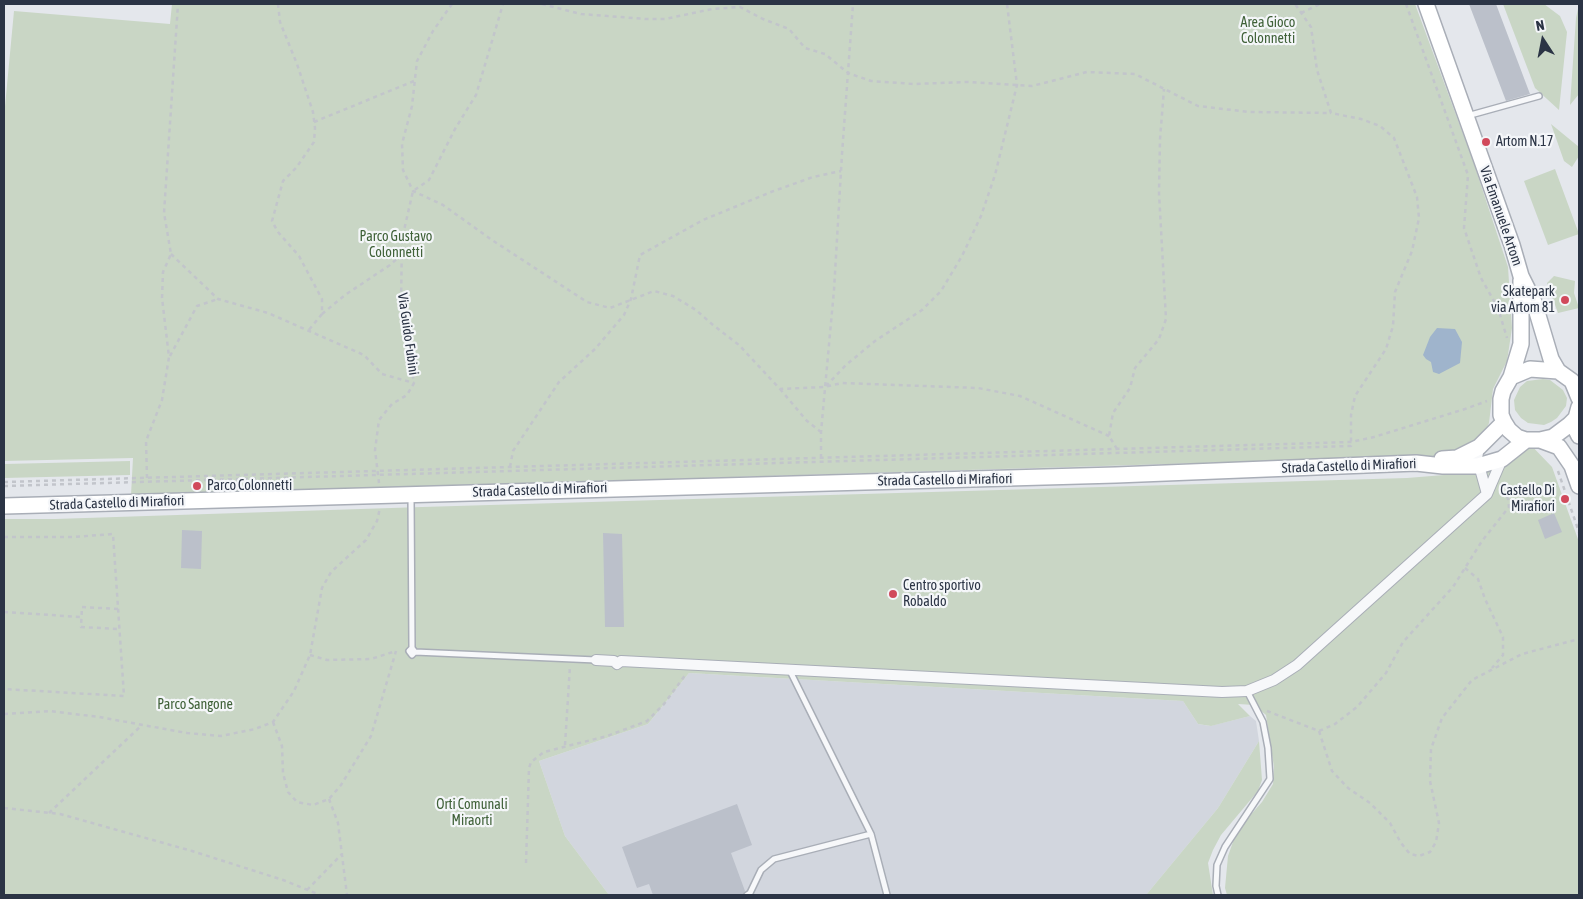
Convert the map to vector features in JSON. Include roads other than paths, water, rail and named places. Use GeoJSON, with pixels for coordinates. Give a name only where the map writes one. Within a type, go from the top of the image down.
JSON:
{"type":"FeatureCollection","features":[{"type":"Feature","properties":{"kind":"street","name":"Via Emanuele Artom"},"geometry":{"type":"LineString","coordinates":[[1426,4],[1512,245],[1521,276],[1534,302],[1551,359],[1567,373],[1575,386],[1579,398]]}},
{"type":"Feature","properties":{"kind":"street"},"geometry":{"type":"LineString","coordinates":[[1521,276],[1521,344],[1511,377],[1500,400],[1501,415],[1509,430],[1517,437],[1559,447],[1572,466],[1579,486]]}},
{"type":"Feature","properties":{"kind":"street"},"geometry":{"type":"LineString","coordinates":[[1511,377],[1530,369],[1567,373]]}},
{"type":"Feature","properties":{"kind":"street"},"geometry":{"type":"LineString","coordinates":[[1578,412],[1576,430],[1579,436]]}},
{"type":"Feature","properties":{"kind":"street","name":"Strada Castello di Mirafiori"},"geometry":{"type":"LineString","coordinates":[[4,506],[1116,475],[1416,463],[1443,466],[1478,466],[1502,459],[1533,440],[1553,437],[1562,431],[1578,412]]}},
{"type":"Feature","properties":{"kind":"street"},"geometry":{"type":"LineString","coordinates":[[1416,463],[1457,458],[1479,447],[1504,422]]}},
{"type":"Feature","properties":{"kind":"street"},"geometry":{"type":"LineString","coordinates":[[1479,447],[1478,466],[1489,491]]}},
{"type":"Feature","properties":{"kind":"street","name":"Strada Castello di Mirafiori"},"geometry":{"type":"LineString","coordinates":[[596,660],[1212,691],[1247,691],[1274,680],[1298,665],[1489,491],[1502,459]]}},
{"type":"Feature","properties":{"kind":"lane"},"geometry":{"type":"LineString","coordinates":[[1466,116],[1539,96]]}},
{"type":"Feature","properties":{"kind":"lane","name":"Strada Castello di Mirafiori"},"geometry":{"type":"LineString","coordinates":[[411,494],[413,650],[596,660]]}},
{"type":"Feature","properties":{"kind":"lane"},"geometry":{"type":"LineString","coordinates":[[790,670],[871,834],[887,895]]}},
{"type":"Feature","properties":{"kind":"lane"},"geometry":{"type":"LineString","coordinates":[[1218,895],[1216,886],[1217,865],[1225,846],[1270,778],[1267,740],[1263,722],[1247,691]]}},
{"type":"Feature","properties":{"kind":"lane"},"geometry":{"type":"LineString","coordinates":[[747,895],[750,893],[761,870],[774,859],[871,834]]}},
{"type":"Feature","properties":{"kind":"water"},"geometry":{"type":"Polygon","coordinates":[[[1437,328],[1455,329],[1462,342],[1460,363],[1439,374],[1433,372],[1431,362],[1423,355],[1430,337],[1437,328]]]}},
{"type":"Feature","properties":{"kind":"place","name":"Artom N.17"},"geometry":{"type":"Point","coordinates":[1486,142]}},
{"type":"Feature","properties":{"kind":"place","name":"Skatepark via Artom 81"},"geometry":{"type":"Point","coordinates":[1565,300]}},
{"type":"Feature","properties":{"kind":"place","name":"Parco Colonnetti"},"geometry":{"type":"Point","coordinates":[197,486]}},
{"type":"Feature","properties":{"kind":"place","name":"Castello Di Mirafiori"},"geometry":{"type":"Point","coordinates":[1565,499]}},
{"type":"Feature","properties":{"kind":"place","name":"Centro sportivo Robaldo"},"geometry":{"type":"Point","coordinates":[893,594]}},
{"type":"Feature","properties":{"kind":"park label","name":"Area Gioco Colonnetti"},"geometry":{"type":"Point","coordinates":[1268,32]}},
{"type":"Feature","properties":{"kind":"park label","name":"Parco Gustavo Colonnetti"},"geometry":{"type":"Point","coordinates":[396,246]}},
{"type":"Feature","properties":{"kind":"park label","name":"Parco Sangone"},"geometry":{"type":"Point","coordinates":[195,705]}},
{"type":"Feature","properties":{"kind":"park label","name":"Orti Comunali Miraorti"},"geometry":{"type":"Point","coordinates":[472,814]}}]}
